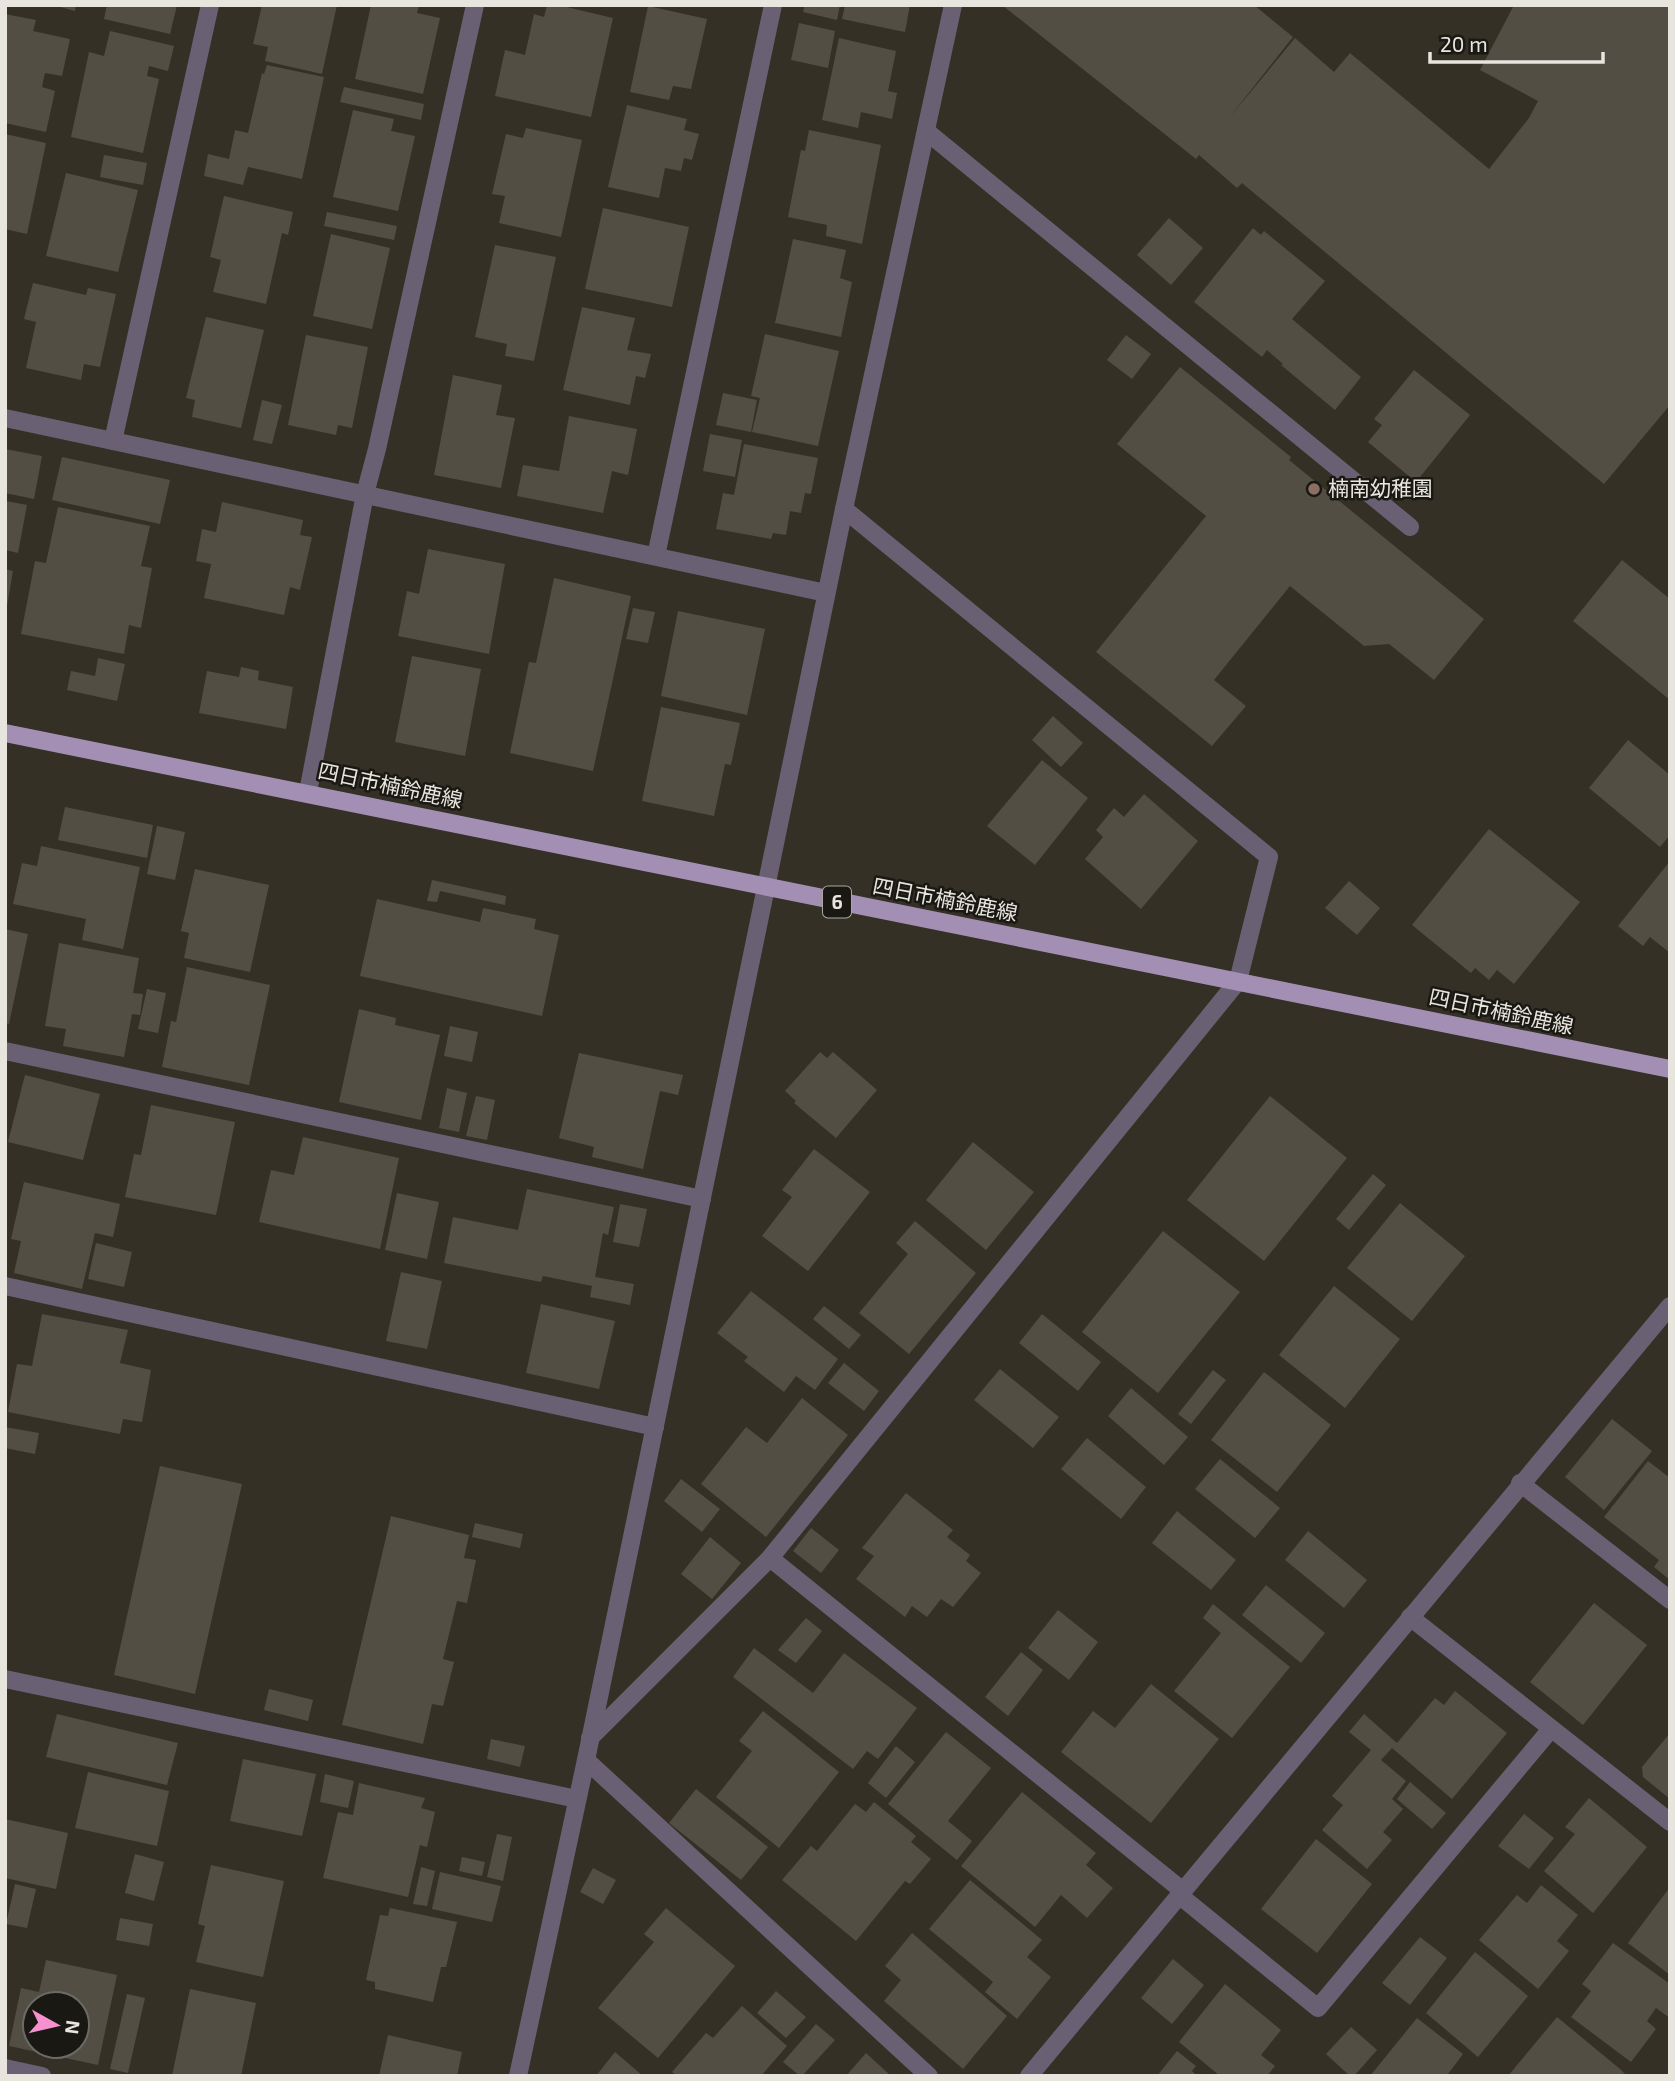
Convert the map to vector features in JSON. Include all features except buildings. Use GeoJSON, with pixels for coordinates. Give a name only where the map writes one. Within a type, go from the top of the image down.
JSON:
{"type":"FeatureCollection","features":[{"type":"Feature","properties":{"kind":"main road","name":"四日市楠鈴鹿線"},"geometry":{"type":"LineString","coordinates":[[5,733],[308,792],[766,888],[1670,1069]]}},
{"type":"Feature","properties":{"kind":"street"},"geometry":{"type":"LineString","coordinates":[[113,441],[210,5]]}},
{"type":"Feature","properties":{"kind":"street"},"geometry":{"type":"LineString","coordinates":[[308,792],[365,494],[475,5]]}},
{"type":"Feature","properties":{"kind":"street"},"geometry":{"type":"LineString","coordinates":[[656,556],[773,5]]}},
{"type":"Feature","properties":{"kind":"street"},"geometry":{"type":"LineString","coordinates":[[518,2076],[586,1760],[826,593],[953,5]]}},
{"type":"Feature","properties":{"kind":"street"},"geometry":{"type":"LineString","coordinates":[[926,131],[1410,527]]}},
{"type":"Feature","properties":{"kind":"street"},"geometry":{"type":"LineString","coordinates":[[5,418],[826,593]]}},
{"type":"Feature","properties":{"kind":"street"},"geometry":{"type":"LineString","coordinates":[[590,1738],[770,1558],[1238,981],[1269,856],[844,509]]}},
{"type":"Feature","properties":{"kind":"street"},"geometry":{"type":"LineString","coordinates":[[5,1051],[702,1199]]}},
{"type":"Feature","properties":{"kind":"street"},"geometry":{"type":"LineString","coordinates":[[5,1286],[655,1427]]}},
{"type":"Feature","properties":{"kind":"street"},"geometry":{"type":"LineString","coordinates":[[1029,2076],[1670,1306]]}},
{"type":"Feature","properties":{"kind":"street"},"geometry":{"type":"LineString","coordinates":[[1520,1483],[1670,1600]]}},
{"type":"Feature","properties":{"kind":"street"},"geometry":{"type":"LineString","coordinates":[[770,1558],[1318,2008],[1551,1729]]}},
{"type":"Feature","properties":{"kind":"street"},"geometry":{"type":"LineString","coordinates":[[1410,1617],[1670,1822]]}},
{"type":"Feature","properties":{"kind":"street"},"geometry":{"type":"LineString","coordinates":[[5,1679],[577,1799]]}},
{"type":"Feature","properties":{"kind":"street"},"geometry":{"type":"LineString","coordinates":[[586,1760],[929,2076]]}},
{"type":"Feature","properties":{"kind":"street"},"geometry":{"type":"LineString","coordinates":[[5,2068],[42,2076]]}},
{"type":"Feature","properties":{"kind":"place","name":"楠南幼稚園"},"geometry":{"type":"Point","coordinates":[1314,489]}}]}
